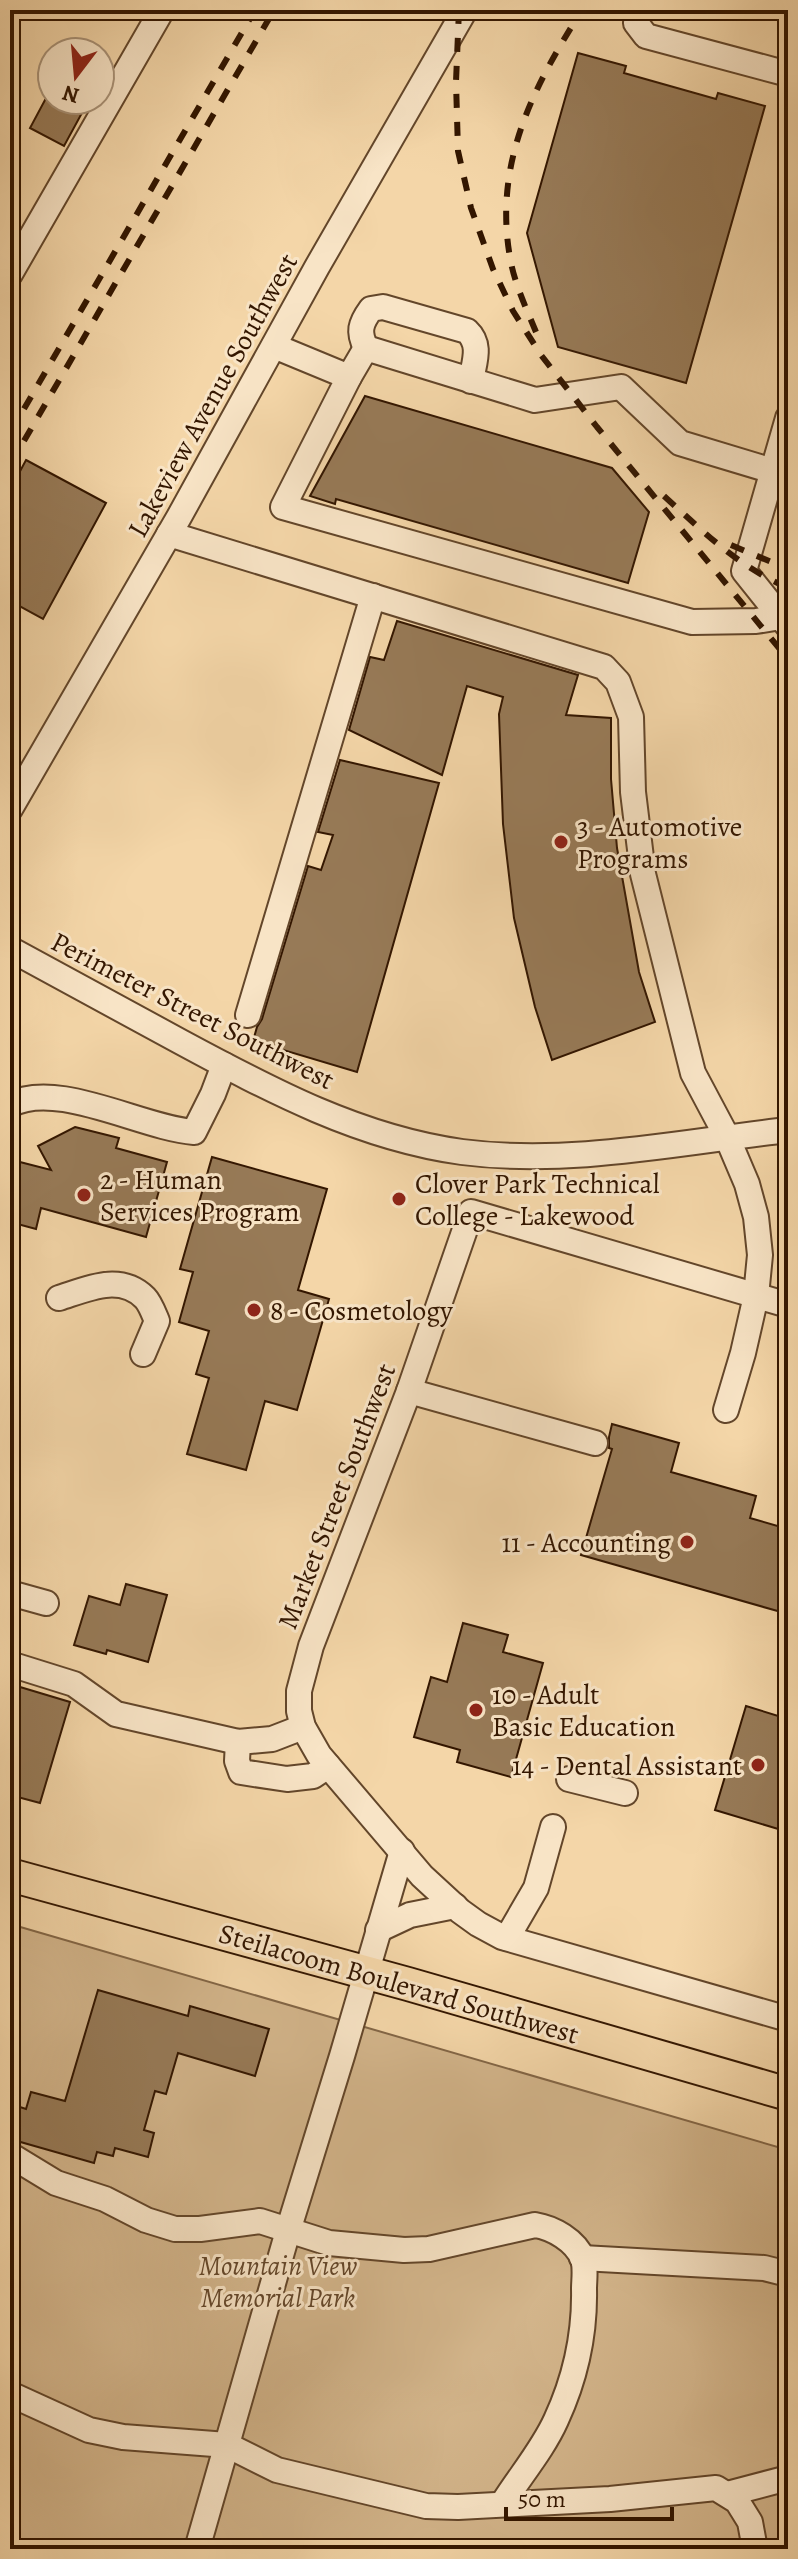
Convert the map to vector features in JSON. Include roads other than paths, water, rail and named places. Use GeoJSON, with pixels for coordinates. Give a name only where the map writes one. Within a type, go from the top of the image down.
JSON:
{"type":"FeatureCollection","features":[{"type":"Feature","properties":{"kind":"main road","name":"Steilacoom Boulevard Southwest"},"geometry":{"type":"LineString","coordinates":[[10,1875],[788,2094]]}},
{"type":"Feature","properties":{"kind":"street"},"geometry":{"type":"LineString","coordinates":[[10,274],[162,10]]}},
{"type":"Feature","properties":{"kind":"street","name":"Lakeview Avenue Southwest"},"geometry":{"type":"LineString","coordinates":[[10,809],[465,10]]}},
{"type":"Feature","properties":{"kind":"street"},"geometry":{"type":"LineString","coordinates":[[639,10],[636,23],[646,36],[788,74]]}},
{"type":"Feature","properties":{"kind":"street"},"geometry":{"type":"LineString","coordinates":[[471,381],[477,347],[467,331],[383,307],[371,309],[362,321],[359,335],[366,348],[471,381],[535,400],[621,387],[680,443],[773,471]]}},
{"type":"Feature","properties":{"kind":"street"},"geometry":{"type":"LineString","coordinates":[[274,346],[349,377]]}},
{"type":"Feature","properties":{"kind":"street"},"geometry":{"type":"LineString","coordinates":[[366,348],[283,507],[692,622],[784,621]]}},
{"type":"Feature","properties":{"kind":"street"},"geometry":{"type":"LineString","coordinates":[[784,621],[744,571],[788,418]]}},
{"type":"Feature","properties":{"kind":"street"},"geometry":{"type":"LineString","coordinates":[[169,534],[604,667],[618,682],[631,717],[636,819],[643,874],[653,918],[693,1073],[727,1137],[747,1184],[756,1217],[760,1255],[756,1296],[726,1410]]}},
{"type":"Feature","properties":{"kind":"street"},"geometry":{"type":"LineString","coordinates":[[248,1015],[373,596]]}},
{"type":"Feature","properties":{"kind":"street","name":"Perimeter Street Southwest"},"geometry":{"type":"LineString","coordinates":[[10,949],[274,1092],[376,1133],[463,1152],[562,1157],[788,1130]]}},
{"type":"Feature","properties":{"kind":"street"},"geometry":{"type":"LineString","coordinates":[[10,1105],[20,1100],[64,1097],[172,1130],[194,1132],[224,1065]]}},
{"type":"Feature","properties":{"kind":"street","name":"Market Street Southwest"},"geometry":{"type":"LineString","coordinates":[[756,1296],[471,1212],[409,1391],[304,1670],[299,1691],[299,1711],[303,1727],[328,1766],[422,1876],[478,1924],[507,1938],[788,2019]]}},
{"type":"Feature","properties":{"kind":"street"},"geometry":{"type":"LineString","coordinates":[[59,1298],[105,1283],[125,1286],[145,1298],[157,1321],[143,1354]]}},
{"type":"Feature","properties":{"kind":"street"},"geometry":{"type":"LineString","coordinates":[[756,1296],[788,1305]]}},
{"type":"Feature","properties":{"kind":"street"},"geometry":{"type":"LineString","coordinates":[[409,1391],[595,1443]]}},
{"type":"Feature","properties":{"kind":"street"},"geometry":{"type":"LineString","coordinates":[[10,1593],[46,1603]]}},
{"type":"Feature","properties":{"kind":"street"},"geometry":{"type":"LineString","coordinates":[[10,1664],[74,1684],[116,1714],[238,1742],[272,1739],[303,1727]]}},
{"type":"Feature","properties":{"kind":"street"},"geometry":{"type":"LineString","coordinates":[[238,1742],[237,1761],[241,1772],[287,1779],[313,1776],[328,1766]]}},
{"type":"Feature","properties":{"kind":"street"},"geometry":{"type":"LineString","coordinates":[[569,1779],[625,1793]]}},
{"type":"Feature","properties":{"kind":"street"},"geometry":{"type":"LineString","coordinates":[[507,1938],[536,1888],[553,1827]]}},
{"type":"Feature","properties":{"kind":"street"},"geometry":{"type":"LineString","coordinates":[[197,2549],[402,1851]]}},
{"type":"Feature","properties":{"kind":"street"},"geometry":{"type":"LineString","coordinates":[[378,1930],[410,1915],[455,1906]]}},
{"type":"Feature","properties":{"kind":"street"},"geometry":{"type":"LineString","coordinates":[[10,2155],[56,2183],[105,2199],[146,2220],[175,2229],[260,2221],[329,2243],[404,2250],[429,2249],[535,2225],[561,2233],[582,2258],[584,2296],[580,2353],[555,2423],[503,2503]]}},
{"type":"Feature","properties":{"kind":"street"},"geometry":{"type":"LineString","coordinates":[[582,2258],[764,2268],[788,2274]]}},
{"type":"Feature","properties":{"kind":"street"},"geometry":{"type":"LineString","coordinates":[[10,2394],[89,2430],[123,2437],[227,2445],[277,2470],[426,2506],[610,2499],[716,2488],[737,2501],[750,2522],[755,2549]]}},
{"type":"Feature","properties":{"kind":"street"},"geometry":{"type":"LineString","coordinates":[[727,2494],[788,2478]]}},
{"type":"Feature","properties":{"kind":"railway"},"geometry":{"type":"LineString","coordinates":[[10,433],[255,10]]}},
{"type":"Feature","properties":{"kind":"railway"},"geometry":{"type":"LineString","coordinates":[[10,465],[274,10]]}},
{"type":"Feature","properties":{"kind":"railway"},"geometry":{"type":"LineString","coordinates":[[459,10],[456,82],[458,151],[471,208],[493,269],[513,311],[541,355],[597,427],[788,659]]}},
{"type":"Feature","properties":{"kind":"railway"},"geometry":{"type":"LineString","coordinates":[[536,332],[511,263],[507,194],[512,161],[533,99],[582,10]]}},
{"type":"Feature","properties":{"kind":"railway"},"geometry":{"type":"LineString","coordinates":[[664,496],[737,559],[788,588]]}},
{"type":"Feature","properties":{"kind":"railway"},"geometry":{"type":"LineString","coordinates":[[731,545],[788,569]]}},
{"type":"Feature","properties":{"kind":"place","name":"3 - Automotive Programs"},"geometry":{"type":"Point","coordinates":[561,842]}},
{"type":"Feature","properties":{"kind":"place","name":"2 - Human Services Program"},"geometry":{"type":"Point","coordinates":[84,1195]}},
{"type":"Feature","properties":{"kind":"place","name":"Clover Park Technical College - Lakewood"},"geometry":{"type":"Point","coordinates":[399,1199]}},
{"type":"Feature","properties":{"kind":"place","name":"8 - Cosmetology"},"geometry":{"type":"Point","coordinates":[254,1310]}},
{"type":"Feature","properties":{"kind":"place","name":"11 - Accounting"},"geometry":{"type":"Point","coordinates":[687,1542]}},
{"type":"Feature","properties":{"kind":"place","name":"10 - Adult Basic Education"},"geometry":{"type":"Point","coordinates":[476,1710]}},
{"type":"Feature","properties":{"kind":"place","name":"14 - Dental Assistant"},"geometry":{"type":"Point","coordinates":[758,1765]}},
{"type":"Feature","properties":{"kind":"park label","name":"Mountain View Memorial Park"},"geometry":{"type":"Point","coordinates":[278,2281]}}]}
